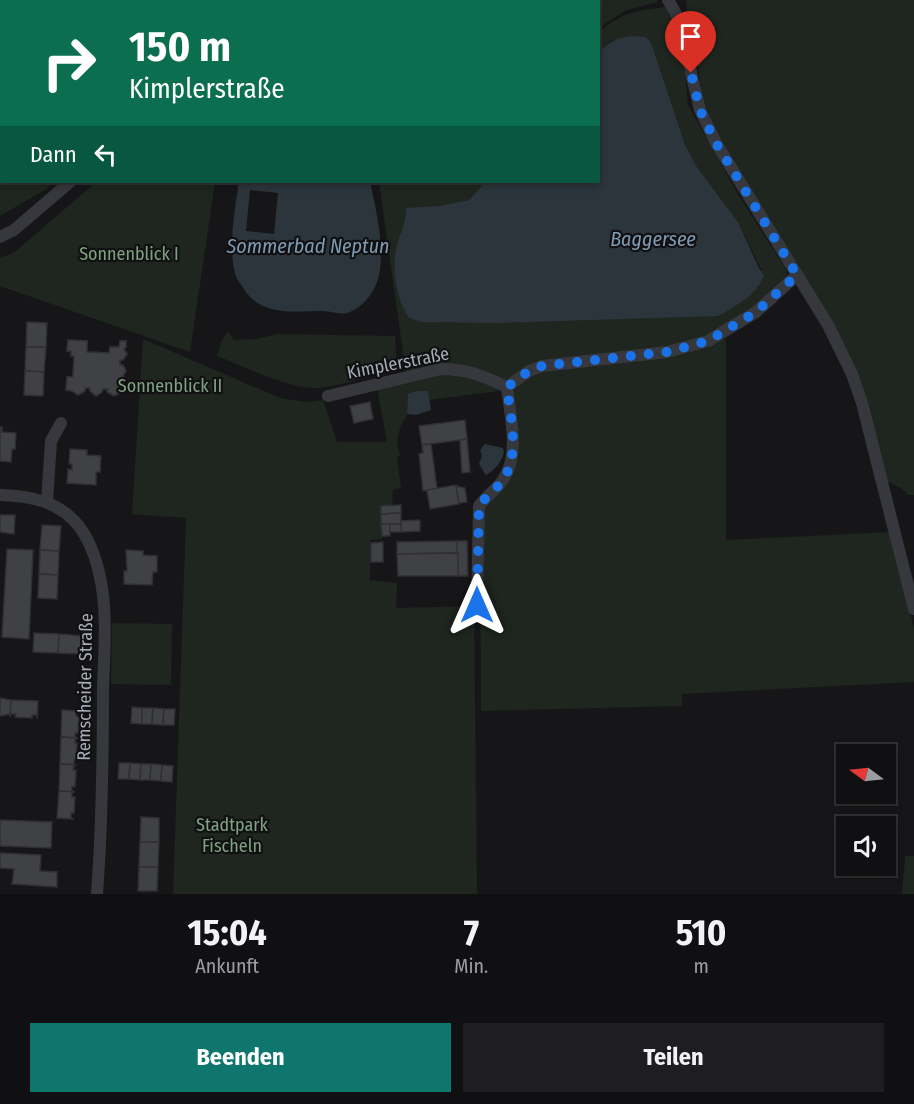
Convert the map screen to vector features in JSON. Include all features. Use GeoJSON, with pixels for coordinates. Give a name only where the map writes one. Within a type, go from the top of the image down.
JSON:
{"type":"FeatureCollection","features":[{"type":"Feature","properties":{"kind":"street"},"geometry":{"type":"LineString","coordinates":[[668,0],[687,41],[700,110],[716,143],[840,347],[862,403],[914,609]]}},
{"type":"Feature","properties":{"kind":"street"},"geometry":{"type":"LineString","coordinates":[[0,237],[14,230],[69,183]]}},
{"type":"Feature","properties":{"kind":"street"},"geometry":{"type":"LineString","coordinates":[[477,605],[479,506],[501,483],[508,472],[512,457],[507,387],[529,371],[542,366],[667,352],[708,341],[756,312],[797,275]]}},
{"type":"Feature","properties":{"kind":"street","name":"Kimplerstraße"},"geometry":{"type":"LineString","coordinates":[[328,396],[441,369],[460,369],[485,376],[507,387]]}},
{"type":"Feature","properties":{"kind":"street"},"geometry":{"type":"LineString","coordinates":[[47,502],[51,441],[61,423]]}},
{"type":"Feature","properties":{"kind":"street","name":"Remscheider Straße"},"geometry":{"type":"LineString","coordinates":[[0,495],[31,497],[47,502],[67,514],[82,531],[96,565],[102,588],[103,701],[97,894]]}},
{"type":"Feature","properties":{"kind":"green space"},"geometry":{"type":"Polygon","coordinates":[[[600,0],[657,0],[658,2],[626,10],[600,27],[600,0]]]}},
{"type":"Feature","properties":{"kind":"green space"},"geometry":{"type":"Polygon","coordinates":[[[686,0],[914,0],[914,495],[908,495],[904,490],[887,481],[866,399],[717,135],[703,100],[686,0]]]}},
{"type":"Feature","properties":{"kind":"green space"},"geometry":{"type":"Polygon","coordinates":[[[665,7],[682,41],[688,105],[739,196],[787,271],[786,278],[771,297],[692,344],[567,359],[503,382],[478,370],[406,374],[379,183],[484,183],[469,200],[406,209],[406,223],[397,244],[476,322],[647,318],[764,275],[738,222],[697,167],[685,145],[675,116],[613,40],[600,51],[600,31],[623,16],[665,7]]]}},
{"type":"Feature","properties":{"kind":"green space"},"geometry":{"type":"Polygon","coordinates":[[[0,183],[54,183],[45,190],[0,216],[0,183]]]}},
{"type":"Feature","properties":{"kind":"green space","name":"Sonnenblick I"},"geometry":{"type":"Polygon","coordinates":[[[95,183],[215,183],[190,352],[0,286],[0,258],[15,252],[95,183]]]}},
{"type":"Feature","properties":{"kind":"green space"},"geometry":{"type":"Polygon","coordinates":[[[228,331],[234,340],[256,339],[278,334],[395,336],[397,368],[324,387],[292,385],[217,356],[221,342],[228,331]]]}},
{"type":"Feature","properties":{"kind":"green space"},"geometry":{"type":"Polygon","coordinates":[[[722,337],[726,341],[726,540],[892,532],[914,629],[914,682],[682,694],[682,706],[481,711],[482,506],[510,473],[511,396],[514,386],[531,374],[722,337]]]}},
{"type":"Feature","properties":{"kind":"green space"},"geometry":{"type":"Polygon","coordinates":[[[143,339],[280,398],[305,402],[323,400],[337,442],[387,442],[377,387],[424,376],[455,374],[471,376],[499,391],[429,400],[428,391],[408,394],[407,414],[400,428],[397,442],[401,488],[393,490],[392,505],[381,506],[382,539],[370,540],[370,580],[397,583],[396,608],[474,606],[477,894],[173,894],[186,518],[132,514],[143,339]]]}},
{"type":"Feature","properties":{"kind":"green space"},"geometry":{"type":"Polygon","coordinates":[[[112,623],[172,624],[171,685],[111,684],[112,623]]]}},
{"type":"Feature","properties":{"kind":"green space"},"geometry":{"type":"Polygon","coordinates":[[[905,856],[914,856],[914,894],[902,894],[905,856]]]}},
{"type":"Feature","properties":{"kind":"water","name":"Baggersee"},"geometry":{"type":"Polygon","coordinates":[[[646,37],[651,43],[685,145],[697,167],[738,222],[764,275],[757,288],[738,304],[718,316],[499,323],[421,322],[409,318],[401,302],[395,273],[395,254],[406,208],[439,206],[469,200],[484,183],[600,183],[600,51],[622,38],[646,37]]]}},
{"type":"Feature","properties":{"kind":"water","name":"Sommerbad Neptun"},"geometry":{"type":"Polygon","coordinates":[[[239,183],[370,183],[381,246],[377,282],[373,291],[359,307],[344,314],[323,311],[279,311],[269,308],[251,298],[236,277],[232,252],[239,183]]]}},
{"type":"Feature","properties":{"kind":"water"},"geometry":{"type":"Polygon","coordinates":[[[428,391],[431,410],[416,415],[407,414],[408,394],[428,391]]]}},
{"type":"Feature","properties":{"kind":"water"},"geometry":{"type":"Polygon","coordinates":[[[485,444],[503,448],[504,453],[497,466],[486,475],[479,464],[482,456],[480,450],[485,444]]]}},
{"type":"Feature","properties":{"kind":"pier"},"geometry":{"type":"Polygon","coordinates":[[[250,190],[278,193],[274,234],[246,231],[250,190]]]}},
{"type":"Feature","properties":{"kind":"building"},"geometry":{"type":"Polygon","coordinates":[[[27,322],[47,323],[46,347],[26,347],[27,322]]]}},
{"type":"Feature","properties":{"kind":"building"},"geometry":{"type":"Polygon","coordinates":[[[68,340],[87,341],[87,352],[109,353],[110,347],[119,347],[120,341],[126,341],[124,349],[127,354],[123,360],[120,360],[120,365],[123,365],[126,371],[123,376],[127,390],[120,390],[120,393],[114,396],[107,392],[108,389],[103,389],[96,396],[90,388],[85,388],[85,391],[78,395],[66,390],[67,377],[73,377],[74,356],[71,356],[71,351],[67,351],[68,340]],[[91,361],[91,377],[108,378],[109,362],[91,361]]]}},
{"type":"Feature","properties":{"kind":"building"},"geometry":{"type":"Polygon","coordinates":[[[68,340],[87,341],[87,352],[109,353],[110,347],[119,347],[120,341],[126,341],[124,349],[127,354],[123,360],[120,360],[120,365],[123,365],[126,371],[123,376],[127,390],[120,390],[120,393],[114,396],[107,392],[108,389],[103,389],[96,396],[90,388],[85,388],[85,391],[78,395],[66,390],[67,377],[73,377],[74,356],[71,356],[71,351],[67,351],[68,340]]]}},
{"type":"Feature","properties":{"kind":"building"},"geometry":{"type":"Polygon","coordinates":[[[26,347],[46,347],[44,372],[25,371],[26,347]]]}},
{"type":"Feature","properties":{"kind":"building"},"geometry":{"type":"Polygon","coordinates":[[[25,371],[44,372],[43,396],[24,395],[25,371]]]}},
{"type":"Feature","properties":{"kind":"building"},"geometry":{"type":"Polygon","coordinates":[[[370,402],[373,419],[354,423],[350,406],[370,402]]]}},
{"type":"Feature","properties":{"kind":"building"},"geometry":{"type":"Polygon","coordinates":[[[465,420],[467,439],[422,445],[419,426],[465,420]]]}},
{"type":"Feature","properties":{"kind":"building"},"geometry":{"type":"Polygon","coordinates":[[[0,427],[2,427],[2,432],[16,433],[11,462],[0,461],[0,427]]]}},
{"type":"Feature","properties":{"kind":"building"},"geometry":{"type":"Polygon","coordinates":[[[467,439],[470,472],[462,473],[460,440],[467,439]]]}},
{"type":"Feature","properties":{"kind":"building"},"geometry":{"type":"Polygon","coordinates":[[[431,444],[437,489],[423,491],[419,454],[423,453],[422,445],[431,444]]]}},
{"type":"Feature","properties":{"kind":"building"},"geometry":{"type":"Polygon","coordinates":[[[70,449],[87,450],[87,455],[101,456],[100,472],[96,472],[96,485],[67,483],[68,469],[72,470],[72,464],[69,464],[70,449]]]}},
{"type":"Feature","properties":{"kind":"building"},"geometry":{"type":"Polygon","coordinates":[[[456,485],[459,504],[430,509],[427,490],[456,485]]]}},
{"type":"Feature","properties":{"kind":"building"},"geometry":{"type":"Polygon","coordinates":[[[456,486],[465,488],[467,502],[459,503],[456,486]]]}},
{"type":"Feature","properties":{"kind":"building"},"geometry":{"type":"Polygon","coordinates":[[[401,505],[401,513],[381,514],[381,506],[401,505]]]}},
{"type":"Feature","properties":{"kind":"building"},"geometry":{"type":"Polygon","coordinates":[[[401,513],[401,524],[381,524],[381,514],[401,513]]]}},
{"type":"Feature","properties":{"kind":"building"},"geometry":{"type":"Polygon","coordinates":[[[0,515],[15,515],[14,534],[0,532],[0,515]]]}},
{"type":"Feature","properties":{"kind":"building"},"geometry":{"type":"Polygon","coordinates":[[[420,520],[420,531],[401,532],[401,521],[420,520]]]}},
{"type":"Feature","properties":{"kind":"building"},"geometry":{"type":"Polygon","coordinates":[[[381,524],[390,524],[390,536],[382,536],[381,524]]]}},
{"type":"Feature","properties":{"kind":"building"},"geometry":{"type":"Polygon","coordinates":[[[390,524],[401,524],[401,532],[390,532],[390,524]]]}},
{"type":"Feature","properties":{"kind":"building"},"geometry":{"type":"Polygon","coordinates":[[[42,525],[61,526],[59,551],[40,550],[42,525]]]}},
{"type":"Feature","properties":{"kind":"building"},"geometry":{"type":"Polygon","coordinates":[[[457,541],[458,553],[397,554],[397,542],[457,541]]]}},
{"type":"Feature","properties":{"kind":"building"},"geometry":{"type":"Polygon","coordinates":[[[457,541],[467,541],[468,576],[458,576],[457,541]]]}},
{"type":"Feature","properties":{"kind":"building"},"geometry":{"type":"Polygon","coordinates":[[[383,542],[383,562],[371,562],[371,543],[383,542]]]}},
{"type":"Feature","properties":{"kind":"building"},"geometry":{"type":"Polygon","coordinates":[[[7,549],[33,550],[29,639],[2,637],[7,549]]]}},
{"type":"Feature","properties":{"kind":"building"},"geometry":{"type":"Polygon","coordinates":[[[40,550],[59,551],[58,575],[39,574],[40,550]]]}},
{"type":"Feature","properties":{"kind":"building"},"geometry":{"type":"Polygon","coordinates":[[[126,550],[143,551],[143,555],[157,556],[157,572],[153,572],[152,585],[124,584],[124,571],[127,571],[126,550]]]}},
{"type":"Feature","properties":{"kind":"building"},"geometry":{"type":"Polygon","coordinates":[[[458,553],[458,576],[398,576],[397,554],[458,553]]]}},
{"type":"Feature","properties":{"kind":"building"},"geometry":{"type":"Polygon","coordinates":[[[39,574],[58,575],[57,599],[38,598],[39,574]]]}},
{"type":"Feature","properties":{"kind":"building"},"geometry":{"type":"Polygon","coordinates":[[[34,633],[59,634],[58,653],[33,652],[34,633]]]}},
{"type":"Feature","properties":{"kind":"building"},"geometry":{"type":"Polygon","coordinates":[[[59,634],[83,636],[82,654],[58,653],[59,634]]]}},
{"type":"Feature","properties":{"kind":"building"},"geometry":{"type":"Polygon","coordinates":[[[0,698],[11,700],[10,717],[10,714],[0,716],[0,698]]]}},
{"type":"Feature","properties":{"kind":"building"},"geometry":{"type":"Polygon","coordinates":[[[11,700],[38,701],[37,719],[37,715],[32,715],[32,718],[15,717],[16,714],[11,714],[10,717],[11,700]]]}},
{"type":"Feature","properties":{"kind":"building"},"geometry":{"type":"Polygon","coordinates":[[[132,707],[142,708],[142,724],[131,723],[132,707]]]}},
{"type":"Feature","properties":{"kind":"building"},"geometry":{"type":"Polygon","coordinates":[[[142,708],[153,708],[152,724],[142,724],[142,708]]]}},
{"type":"Feature","properties":{"kind":"building"},"geometry":{"type":"Polygon","coordinates":[[[153,708],[164,709],[163,725],[152,724],[153,708]]]}},
{"type":"Feature","properties":{"kind":"building"},"geometry":{"type":"Polygon","coordinates":[[[164,709],[175,709],[174,725],[163,725],[164,709]]]}},
{"type":"Feature","properties":{"kind":"building"},"geometry":{"type":"Polygon","coordinates":[[[62,710],[79,711],[76,712],[76,716],[79,717],[78,733],[75,733],[75,738],[61,737],[62,710]]]}},
{"type":"Feature","properties":{"kind":"building"},"geometry":{"type":"Polygon","coordinates":[[[61,737],[78,738],[75,739],[77,743],[74,765],[60,764],[61,737]]]}},
{"type":"Feature","properties":{"kind":"building"},"geometry":{"type":"Polygon","coordinates":[[[119,763],[130,763],[129,779],[118,779],[119,763]]]}},
{"type":"Feature","properties":{"kind":"building"},"geometry":{"type":"Polygon","coordinates":[[[130,763],[141,764],[140,780],[129,779],[130,763]]]}},
{"type":"Feature","properties":{"kind":"building"},"geometry":{"type":"Polygon","coordinates":[[[60,764],[77,765],[74,765],[73,770],[76,770],[75,787],[72,786],[72,791],[75,792],[59,791],[60,764]]]}},
{"type":"Feature","properties":{"kind":"building"},"geometry":{"type":"Polygon","coordinates":[[[141,764],[151,764],[150,780],[140,780],[141,764]]]}},
{"type":"Feature","properties":{"kind":"building"},"geometry":{"type":"Polygon","coordinates":[[[151,764],[162,765],[161,781],[150,780],[151,764]]]}},
{"type":"Feature","properties":{"kind":"building"},"geometry":{"type":"Polygon","coordinates":[[[162,765],[173,766],[172,782],[161,781],[162,765]]]}},
{"type":"Feature","properties":{"kind":"building"},"geometry":{"type":"Polygon","coordinates":[[[59,791],[75,792],[72,792],[72,797],[75,797],[74,813],[71,813],[71,818],[74,819],[57,818],[59,791]]]}},
{"type":"Feature","properties":{"kind":"building"},"geometry":{"type":"Polygon","coordinates":[[[141,817],[159,818],[159,842],[140,842],[141,817]]]}},
{"type":"Feature","properties":{"kind":"building"},"geometry":{"type":"Polygon","coordinates":[[[0,820],[52,822],[51,848],[0,846],[0,820]]]}},
{"type":"Feature","properties":{"kind":"building"},"geometry":{"type":"Polygon","coordinates":[[[140,842],[159,842],[158,867],[139,867],[140,842]]]}},
{"type":"Feature","properties":{"kind":"building"},"geometry":{"type":"Polygon","coordinates":[[[0,853],[41,855],[40,871],[57,872],[57,887],[12,884],[14,869],[0,868],[0,853]]]}},
{"type":"Feature","properties":{"kind":"building"},"geometry":{"type":"Polygon","coordinates":[[[139,867],[158,867],[157,891],[138,891],[139,867]]]}},
{"type":"Feature","properties":{"kind":"route"},"geometry":{"type":"LineString","coordinates":[[477,605],[479,506],[501,483],[508,472],[512,457],[507,387],[529,371],[542,366],[667,352],[708,341],[756,312],[797,275],[716,143],[700,110],[691,73]]}},
{"type":"Feature","properties":{"kind":"park label","name":"Sonnenblick II"},"geometry":{"type":"Point","coordinates":[170,386]}},
{"type":"Feature","properties":{"kind":"park label","name":"Stadtpark Fischeln"},"geometry":{"type":"Point","coordinates":[232,835]}}]}
